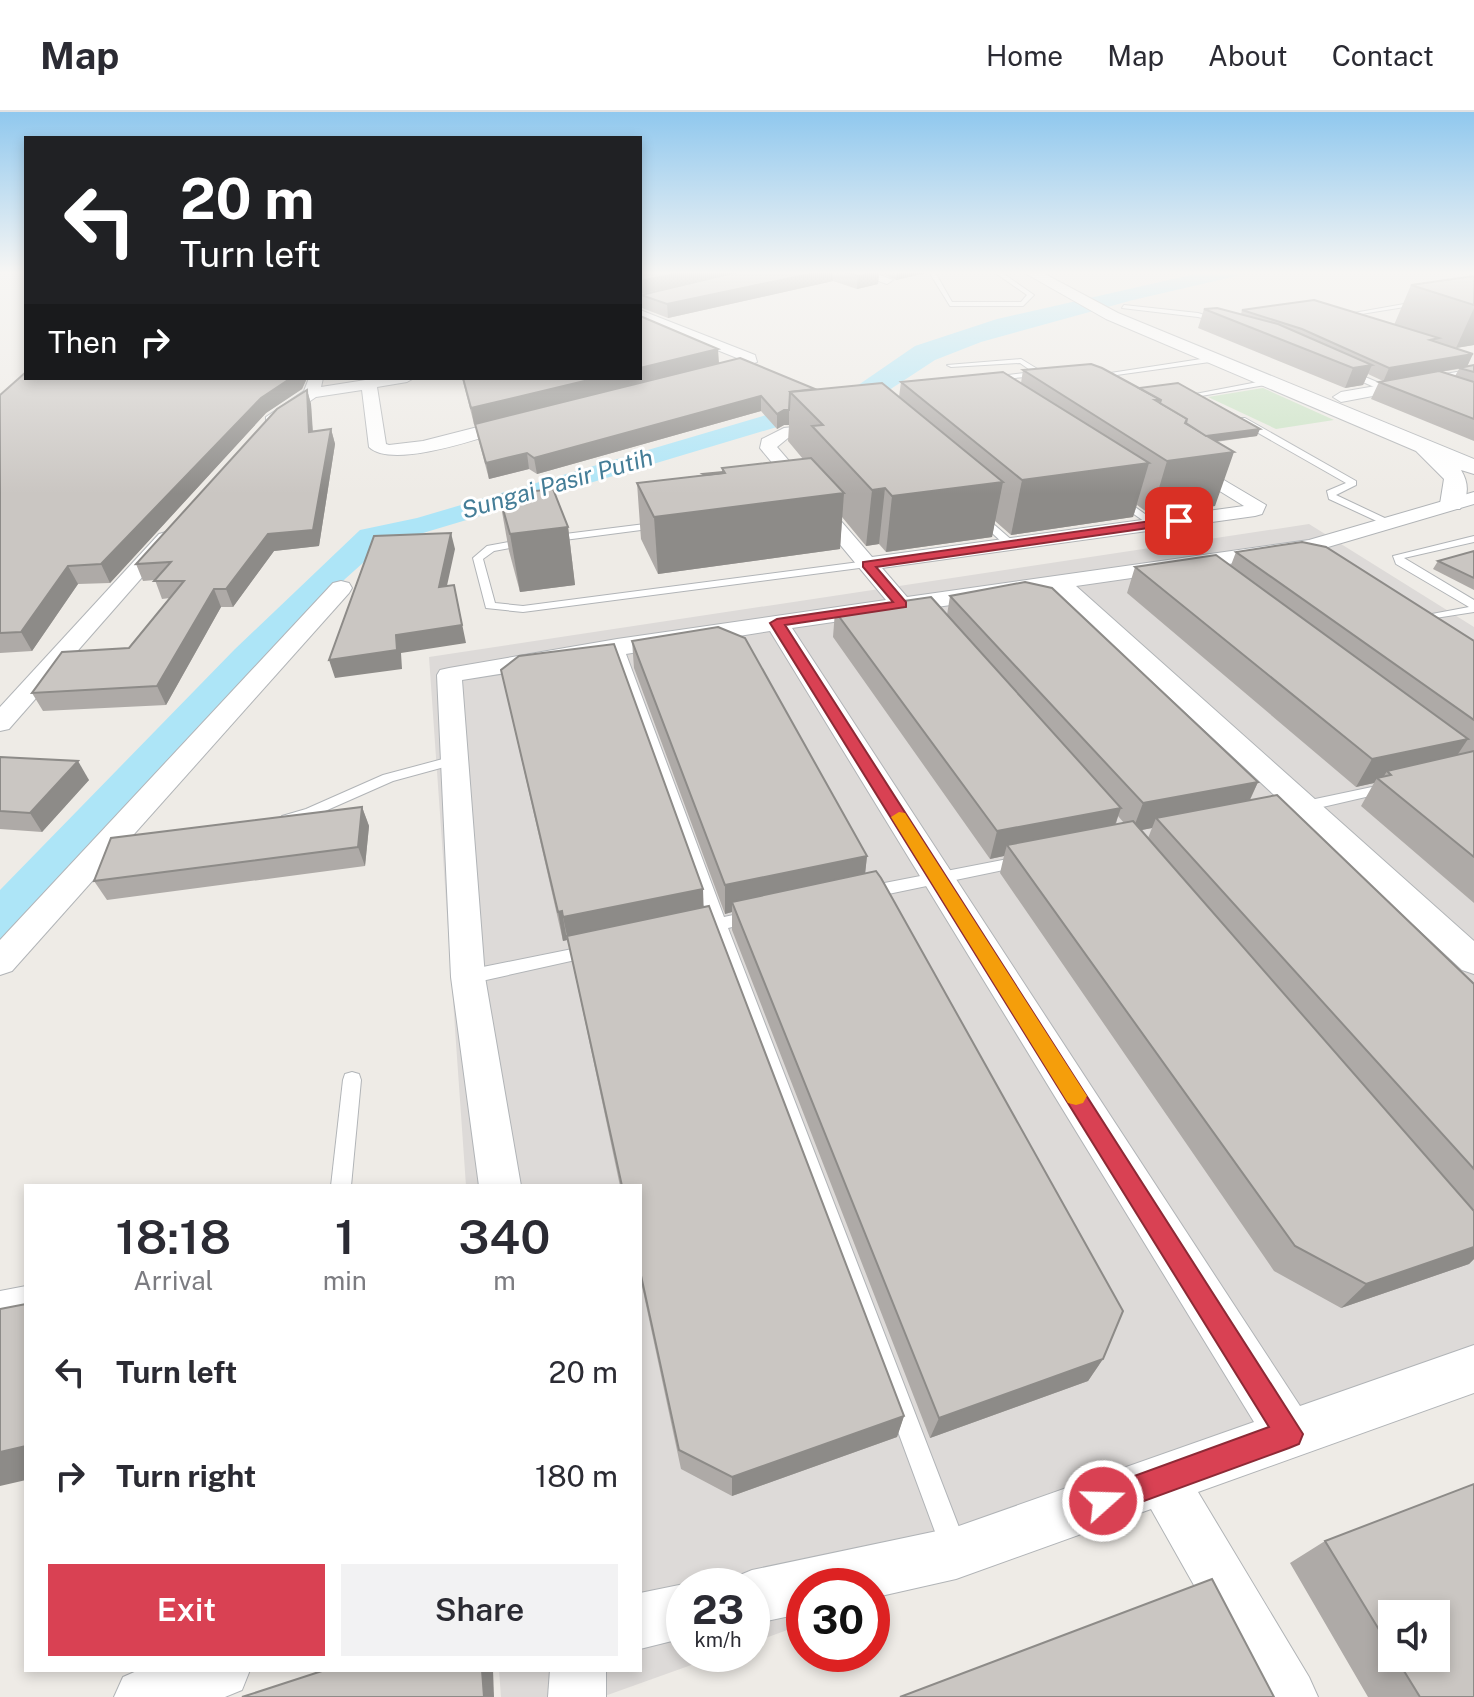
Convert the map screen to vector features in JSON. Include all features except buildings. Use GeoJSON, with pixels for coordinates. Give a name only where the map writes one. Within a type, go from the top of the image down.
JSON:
{"type":"FeatureCollection","features":[{"type":"Feature","properties":{"kind":"street"},"geometry":{"type":"LineString","coordinates":[[696,377],[750,362],[750,358],[720,346]]}},
{"type":"Feature","properties":{"kind":"street"},"geometry":{"type":"LineString","coordinates":[[1190,346],[1268,382],[1474,467]]}},
{"type":"Feature","properties":{"kind":"street"},"geometry":{"type":"LineString","coordinates":[[1215,346],[1474,451]]}},
{"type":"Feature","properties":{"kind":"street"},"geometry":{"type":"LineString","coordinates":[[1247,373],[1313,394],[1341,397],[1474,373]]}},
{"type":"Feature","properties":{"kind":"street"},"geometry":{"type":"LineString","coordinates":[[253,441],[274,418],[320,387],[363,387],[397,380]]}},
{"type":"Feature","properties":{"kind":"street"},"geometry":{"type":"LineString","coordinates":[[363,387],[378,447],[384,451],[404,450],[527,420]]}},
{"type":"Feature","properties":{"kind":"street"},"geometry":{"type":"LineString","coordinates":[[500,1184],[468,977],[449,675],[617,646],[916,607],[1057,581],[1200,566],[1311,546],[1463,501],[1457,478],[1410,441],[1361,416],[1341,397]]}},
{"type":"Feature","properties":{"kind":"street"},"geometry":{"type":"LineString","coordinates":[[846,426],[784,433],[768,443],[769,448],[810,506],[867,564],[916,607]]}},
{"type":"Feature","properties":{"kind":"street"},"geometry":{"type":"LineString","coordinates":[[1451,441],[1474,457]]}},
{"type":"Feature","properties":{"kind":"street"},"geometry":{"type":"LineString","coordinates":[[867,564],[1255,510],[1256,505],[1165,450]]}},
{"type":"Feature","properties":{"kind":"street"},"geometry":{"type":"LineString","coordinates":[[0,723],[179,524]]}},
{"type":"Feature","properties":{"kind":"street"},"geometry":{"type":"LineString","coordinates":[[1311,546],[1335,563]]}},
{"type":"Feature","properties":{"kind":"street"},"geometry":{"type":"LineString","coordinates":[[1057,581],[1297,808],[1474,961]]}},
{"type":"Feature","properties":{"kind":"street"},"geometry":{"type":"LineString","coordinates":[[0,962],[341,588]]}},
{"type":"Feature","properties":{"kind":"street"},"geometry":{"type":"LineString","coordinates":[[1395,603],[1445,635]]}},
{"type":"Feature","properties":{"kind":"street"},"geometry":{"type":"LineString","coordinates":[[777,623],[1289,1434]]}},
{"type":"Feature","properties":{"kind":"street"},"geometry":{"type":"LineString","coordinates":[[770,1593],[956,1553],[1474,1369]]}},
{"type":"Feature","properties":{"kind":"street"},"geometry":{"type":"LineString","coordinates":[[1162,1480],[1289,1697]]}},
{"type":"Feature","properties":{"kind":"street"},"geometry":{"type":"LineString","coordinates":[[642,1621],[666,1615]]}},
{"type":"Feature","properties":{"kind":"street"},"geometry":{"type":"LineString","coordinates":[[143,1697],[216,1672]]}},
{"type":"Feature","properties":{"kind":"street"},"geometry":{"type":"LineString","coordinates":[[577,1697],[578,1672]]}},
{"type":"Feature","properties":{"kind":"lane"},"geometry":{"type":"LineString","coordinates":[[1095,376],[1214,359]]}},
{"type":"Feature","properties":{"kind":"lane"},"geometry":{"type":"LineString","coordinates":[[951,365],[1021,361],[1061,388],[1045,390]]}},
{"type":"Feature","properties":{"kind":"lane"},"geometry":{"type":"LineString","coordinates":[[1336,366],[1386,389]]}},
{"type":"Feature","properties":{"kind":"lane"},"geometry":{"type":"LineString","coordinates":[[971,380],[1041,374]]}},
{"type":"Feature","properties":{"kind":"lane"},"geometry":{"type":"LineString","coordinates":[[1428,381],[1451,390]]}},
{"type":"Feature","properties":{"kind":"lane"},"geometry":{"type":"LineString","coordinates":[[1221,410],[1194,395],[1198,391],[1268,382]]}},
{"type":"Feature","properties":{"kind":"lane"},"geometry":{"type":"LineString","coordinates":[[1234,416],[1345,477],[1353,483],[1333,490],[1330,493],[1332,497],[1386,522]]}},
{"type":"Feature","properties":{"kind":"lane"},"geometry":{"type":"LineString","coordinates":[[1104,489],[1154,524]]}},
{"type":"Feature","properties":{"kind":"lane"},"geometry":{"type":"LineString","coordinates":[[966,504],[1010,544]]}},
{"type":"Feature","properties":{"kind":"lane"},"geometry":{"type":"LineString","coordinates":[[677,523],[491,548],[478,558],[490,606],[523,609],[867,564]]}},
{"type":"Feature","properties":{"kind":"lane"},"geometry":{"type":"LineString","coordinates":[[1474,539],[1398,556],[1400,562],[1474,607]]}},
{"type":"Feature","properties":{"kind":"lane"},"geometry":{"type":"LineString","coordinates":[[1420,619],[1474,607]]}},
{"type":"Feature","properties":{"kind":"lane"},"geometry":{"type":"LineString","coordinates":[[617,646],[718,924],[956,1553]]}},
{"type":"Feature","properties":{"kind":"lane"},"geometry":{"type":"LineString","coordinates":[[275,823],[311,812],[388,778],[454,760]]}},
{"type":"Feature","properties":{"kind":"lane"},"geometry":{"type":"LineString","coordinates":[[1297,808],[1408,783]]}},
{"type":"Feature","properties":{"kind":"lane"},"geometry":{"type":"LineString","coordinates":[[850,896],[1040,858]]}},
{"type":"Feature","properties":{"kind":"lane"},"geometry":{"type":"LineString","coordinates":[[686,931],[762,915]]}},
{"type":"Feature","properties":{"kind":"lane"},"geometry":{"type":"LineString","coordinates":[[468,977],[608,947]]}},
{"type":"Feature","properties":{"kind":"lane"},"geometry":{"type":"LineString","coordinates":[[341,1184],[352,1080]]}},
{"type":"Feature","properties":{"kind":"lane"},"geometry":{"type":"LineString","coordinates":[[0,1302],[24,1297]]}},
{"type":"Feature","properties":{"kind":"shaded area"},"geometry":{"type":"Polygon","coordinates":[[[1309,524],[1474,627],[1474,1383],[890,1594],[890,1568],[786,1568],[786,1631],[770,1636],[770,1568],[666,1568],[666,1672],[672,1672],[602,1697],[501,1697],[499,1672],[642,1672],[642,1184],[466,1184],[429,657],[1309,524]]]}},
{"type":"Feature","properties":{"kind":"green space"},"geometry":{"type":"Polygon","coordinates":[[[1263,388],[1334,420],[1276,429],[1208,397],[1263,388]]]}},
{"type":"Feature","properties":{"kind":"water","name":"Sungai Pasir Putih"},"geometry":{"type":"Polygon","coordinates":[[[915,346],[971,346],[935,360],[880,396],[383,545],[345,579],[0,955],[0,890],[235,649],[360,530],[417,518],[851,390],[915,346]]]}},
{"type":"Feature","properties":{"kind":"slow traffic"},"geometry":{"type":"LineString","coordinates":[[899,817],[1076,1096]]}},
{"type":"Feature","properties":{"kind":"route"},"geometry":{"type":"LineString","coordinates":[[1103,1501],[1289,1434],[777,623],[901,604],[867,564],[1179,521]]}}]}
